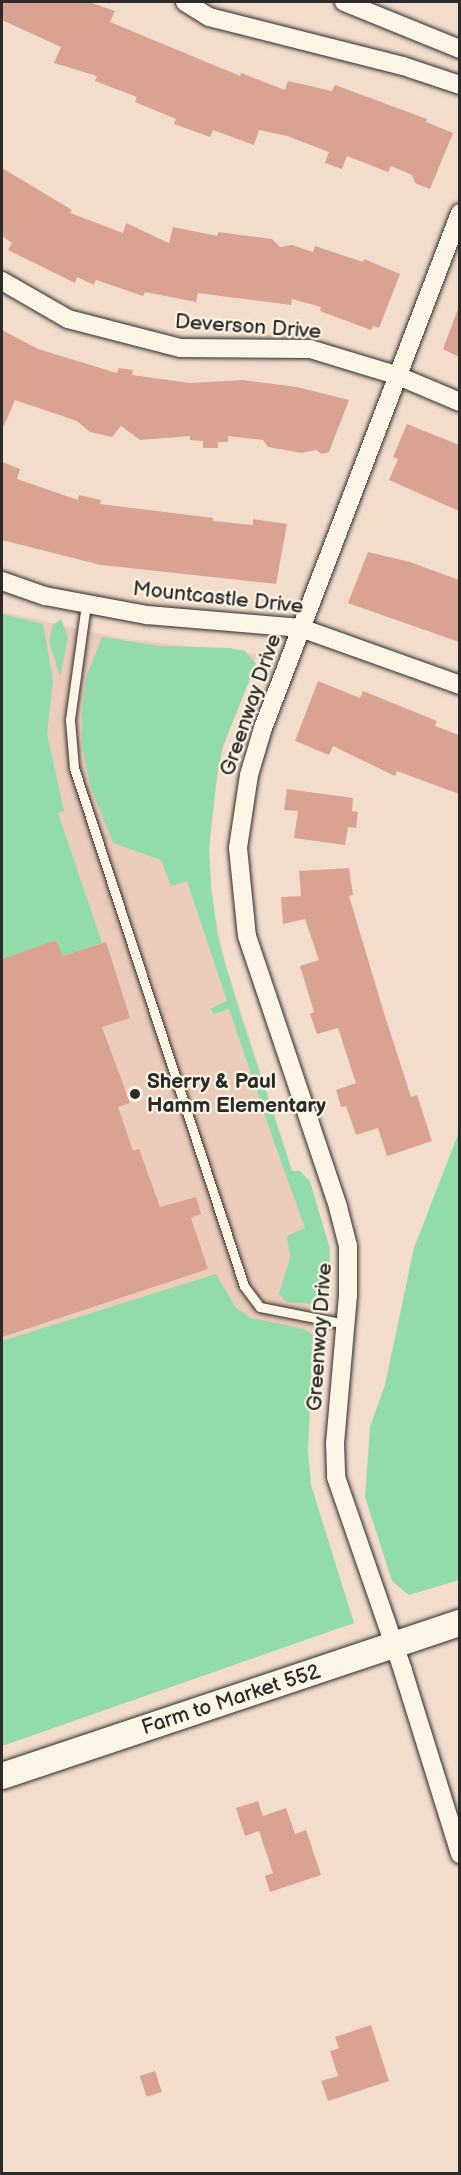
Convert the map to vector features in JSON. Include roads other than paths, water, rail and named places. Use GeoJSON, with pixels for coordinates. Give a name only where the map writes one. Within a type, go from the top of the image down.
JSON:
{"type":"FeatureCollection","features":[{"type":"Feature","properties":{"kind":"main road","name":"Farm to Market 552"},"geometry":{"type":"LineString","coordinates":[[2,1776],[459,1623]]}},
{"type":"Feature","properties":{"kind":"street"},"geometry":{"type":"LineString","coordinates":[[185,2],[209,17],[404,66],[459,85]]}},
{"type":"Feature","properties":{"kind":"street"},"geometry":{"type":"LineString","coordinates":[[344,2],[459,49]]}},
{"type":"Feature","properties":{"kind":"street","name":"Greenway Drive"},"geometry":{"type":"LineString","coordinates":[[459,213],[301,628],[249,775],[240,826],[238,871],[247,936],[344,1226],[349,1264],[335,1443],[336,1477],[459,1854]]}},
{"type":"Feature","properties":{"kind":"street","name":"Deverson Drive"},"geometry":{"type":"LineString","coordinates":[[2,281],[68,319],[180,348],[310,349],[396,375],[459,402]]}},
{"type":"Feature","properties":{"kind":"street","name":"Mountcastle Drive"},"geometry":{"type":"LineString","coordinates":[[2,581],[86,604],[147,615],[301,628],[459,685]]}},
{"type":"Feature","properties":{"kind":"lane"},"geometry":{"type":"LineString","coordinates":[[86,604],[70,720],[74,768],[244,1286],[260,1307],[346,1324]]}},
{"type":"Feature","properties":{"kind":"place","name":"Sherry & Paul Hamm Elementary"},"geometry":{"type":"Point","coordinates":[135,1094]}}]}
